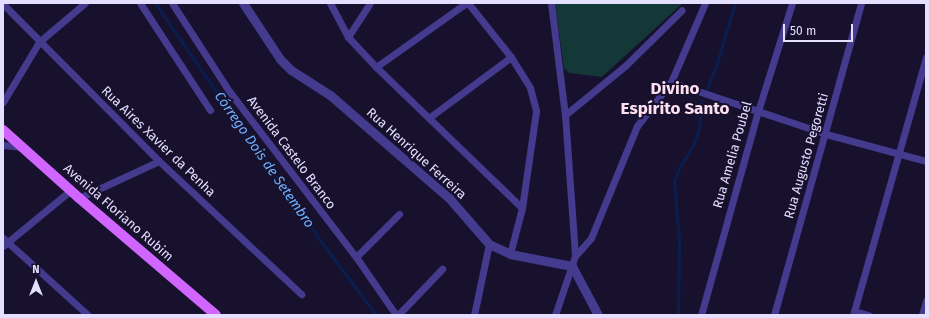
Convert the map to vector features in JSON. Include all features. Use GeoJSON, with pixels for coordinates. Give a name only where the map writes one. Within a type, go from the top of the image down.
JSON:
{"type":"FeatureCollection","features":[{"type":"Feature","properties":{"kind":"main road","name":"Avenida Floriano Rubim"},"geometry":{"type":"LineString","coordinates":[[3,130],[79,198],[216,315]]}},
{"type":"Feature","properties":{"kind":"street"},"geometry":{"type":"LineString","coordinates":[[3,102],[39,42],[85,3]]}},
{"type":"Feature","properties":{"kind":"street"},"geometry":{"type":"LineString","coordinates":[[140,3],[210,110]]}},
{"type":"Feature","properties":{"kind":"street","name":"Avenida Castelo Branco"},"geometry":{"type":"LineString","coordinates":[[172,3],[229,91],[356,257],[397,315]]}},
{"type":"Feature","properties":{"kind":"street","name":"Rua Henrique Ferreira"},"geometry":{"type":"LineString","coordinates":[[243,3],[280,59],[291,70],[330,95],[444,193],[489,244],[510,254],[572,266]]}},
{"type":"Feature","properties":{"kind":"street"},"geometry":{"type":"LineString","coordinates":[[330,3],[348,37],[376,67],[430,117],[522,208]]}},
{"type":"Feature","properties":{"kind":"street"},"geometry":{"type":"LineString","coordinates":[[348,37],[370,3]]}},
{"type":"Feature","properties":{"kind":"street"},"geometry":{"type":"LineString","coordinates":[[376,67],[467,3],[511,57],[530,88],[536,111],[522,208],[510,254]]}},
{"type":"Feature","properties":{"kind":"street"},"geometry":{"type":"LineString","coordinates":[[551,3],[565,115],[575,256],[555,315]]}},
{"type":"Feature","properties":{"kind":"street"},"geometry":{"type":"LineString","coordinates":[[575,256],[591,238],[638,126],[671,82],[705,3]]}},
{"type":"Feature","properties":{"kind":"street","name":"Rua Amelia Poubel"},"geometry":{"type":"LineString","coordinates":[[701,315],[758,111],[792,3]]}},
{"type":"Feature","properties":{"kind":"street","name":"Rua Augusto Pegoretti"},"geometry":{"type":"LineString","coordinates":[[774,315],[826,134],[861,3]]}},
{"type":"Feature","properties":{"kind":"street","name":"Rua Aires Xavier da Penha"},"geometry":{"type":"LineString","coordinates":[[3,4],[158,161],[301,294]]}},
{"type":"Feature","properties":{"kind":"street"},"geometry":{"type":"LineString","coordinates":[[565,115],[626,65],[682,10]]}},
{"type":"Feature","properties":{"kind":"street"},"geometry":{"type":"LineString","coordinates":[[430,117],[511,57]]}},
{"type":"Feature","properties":{"kind":"street"},"geometry":{"type":"LineString","coordinates":[[868,315],[853,313],[926,57]]}},
{"type":"Feature","properties":{"kind":"street"},"geometry":{"type":"LineString","coordinates":[[671,82],[826,134],[926,161]]}},
{"type":"Feature","properties":{"kind":"street"},"geometry":{"type":"LineString","coordinates":[[3,145],[23,147]]}},
{"type":"Feature","properties":{"kind":"street"},"geometry":{"type":"LineString","coordinates":[[79,198],[158,161]]}},
{"type":"Feature","properties":{"kind":"street"},"geometry":{"type":"LineString","coordinates":[[71,190],[5,242],[88,315]]}},
{"type":"Feature","properties":{"kind":"street"},"geometry":{"type":"LineString","coordinates":[[356,257],[399,214]]}},
{"type":"Feature","properties":{"kind":"street"},"geometry":{"type":"LineString","coordinates":[[474,315],[489,244]]}},
{"type":"Feature","properties":{"kind":"street"},"geometry":{"type":"LineString","coordinates":[[572,266],[598,315]]}},
{"type":"Feature","properties":{"kind":"street"},"geometry":{"type":"LineString","coordinates":[[397,315],[442,269]]}},
{"type":"Feature","properties":{"kind":"street"},"geometry":{"type":"LineString","coordinates":[[922,315],[926,301]]}},
{"type":"Feature","properties":{"kind":"green space"},"geometry":{"type":"Polygon","coordinates":[[[555,3],[683,3],[602,77],[569,73],[564,68],[555,3]]]}},
{"type":"Feature","properties":{"kind":"waterway","name":"Córrego Dois de Setembro"},"geometry":{"type":"LineString","coordinates":[[155,3],[237,122],[264,156],[278,181],[304,215],[319,239],[376,315]]}},
{"type":"Feature","properties":{"kind":"waterway"},"geometry":{"type":"LineString","coordinates":[[707,89],[717,63],[735,3]]}},
{"type":"Feature","properties":{"kind":"waterway"},"geometry":{"type":"LineString","coordinates":[[678,315],[679,239],[674,182],[679,168],[694,144],[699,128],[702,100]]}},
{"type":"Feature","properties":{"kind":"district","name":"Divino Espírito Santo"},"geometry":{"type":"Point","coordinates":[675,99]}}]}
